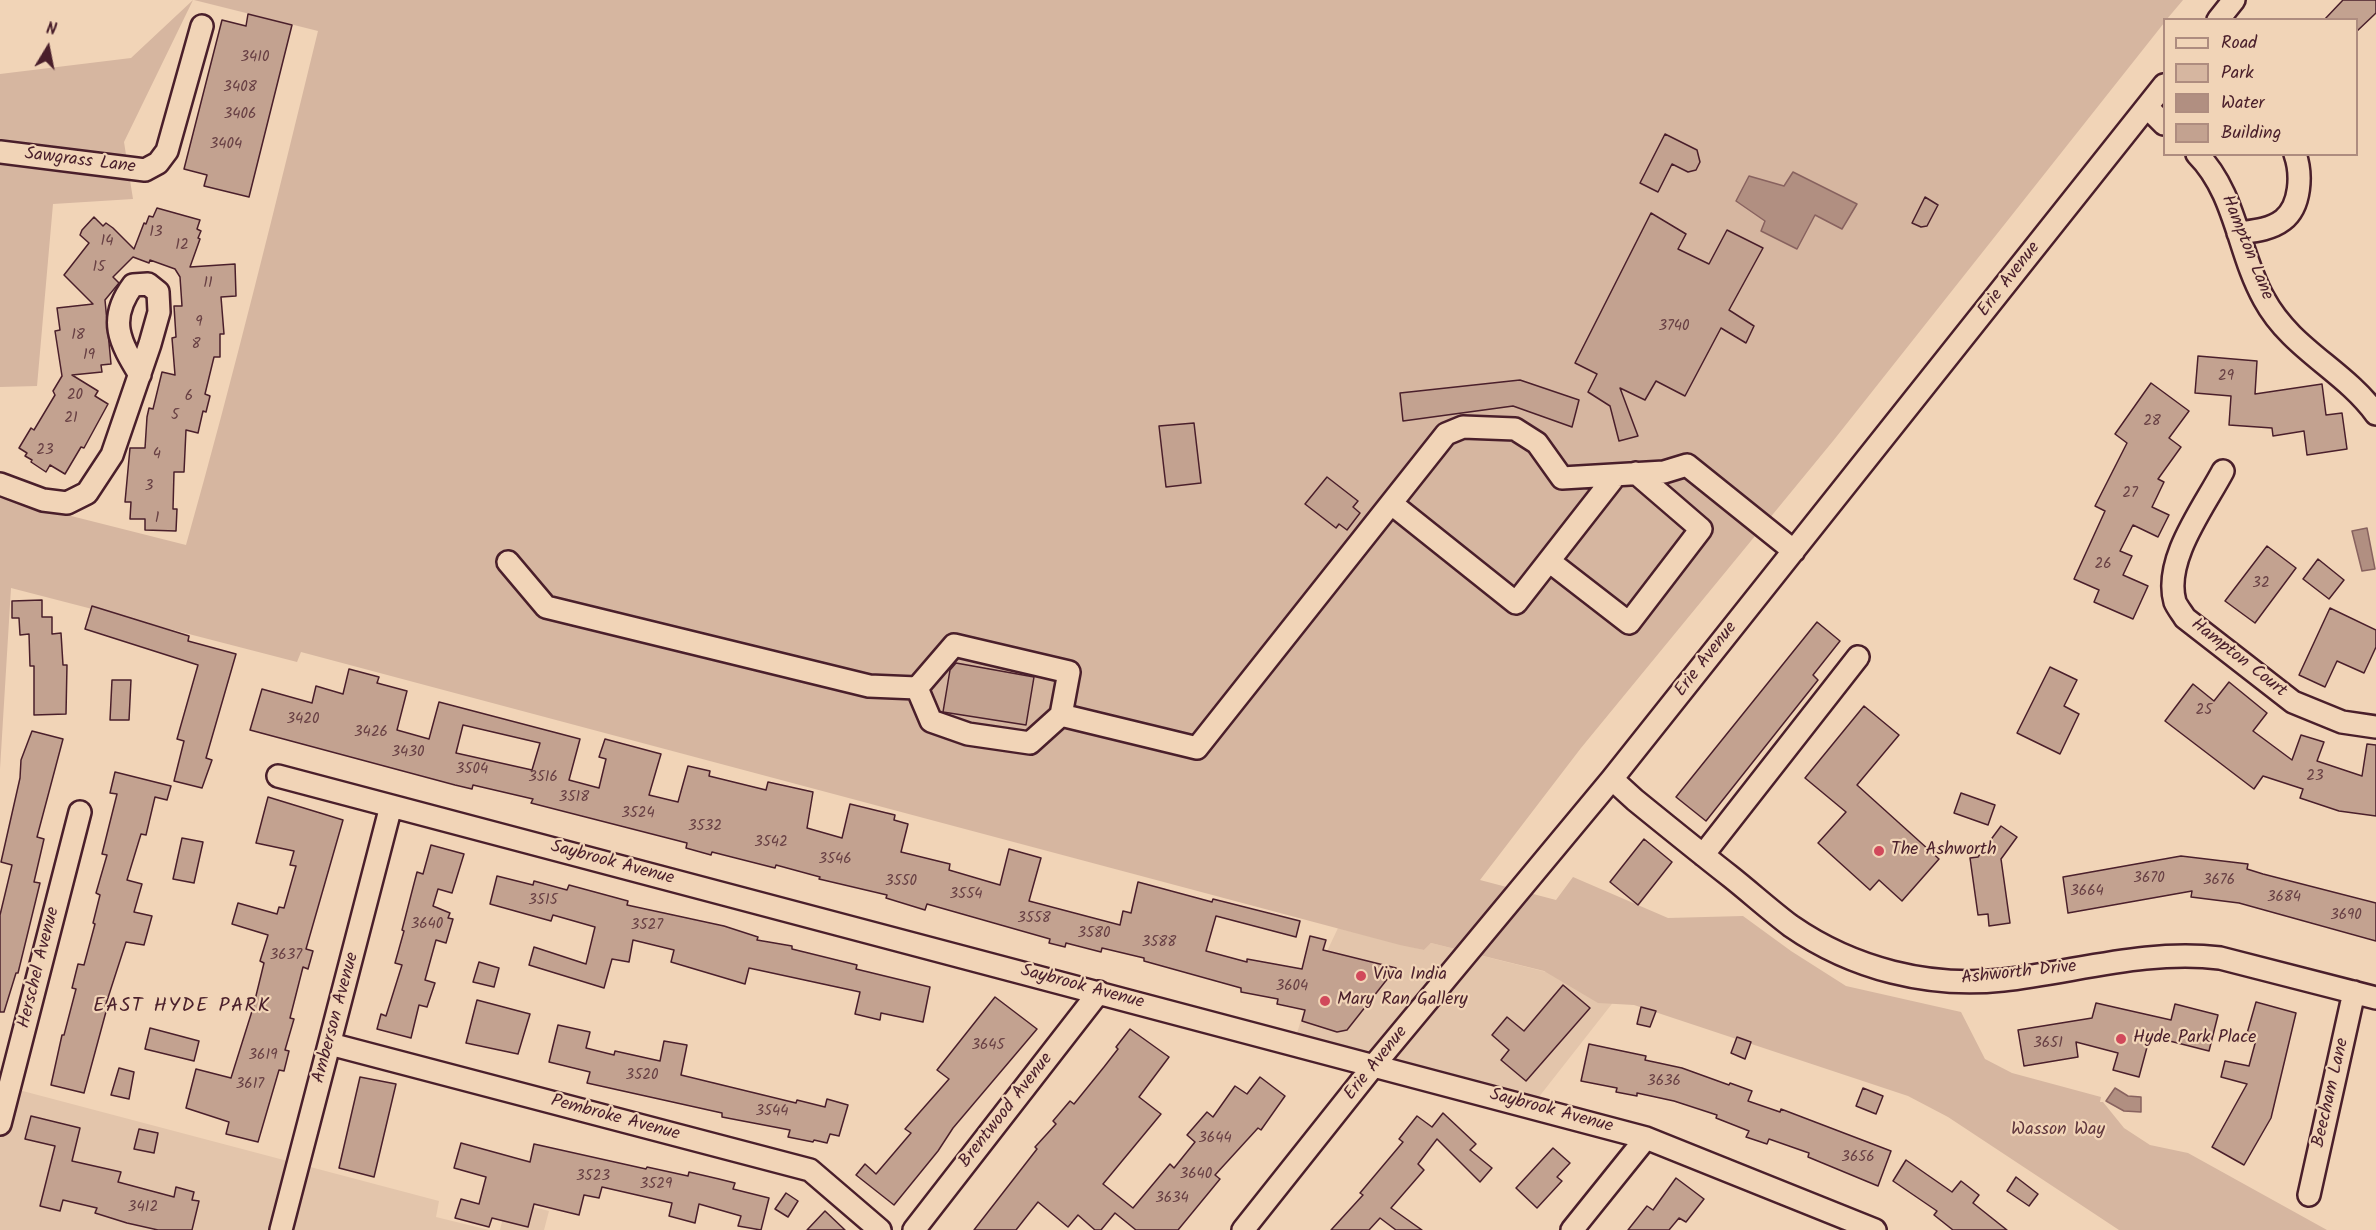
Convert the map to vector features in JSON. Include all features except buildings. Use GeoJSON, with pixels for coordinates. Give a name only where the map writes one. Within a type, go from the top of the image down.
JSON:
{"type":"FeatureCollection","features":[{"type":"Feature","properties":{"kind":"street"},"geometry":{"type":"LineString","coordinates":[[2220,18],[2234,0]]}},
{"type":"Feature","properties":{"kind":"street","name":"Sawgrass Lane"},"geometry":{"type":"LineString","coordinates":[[0,152],[145,170],[158,163],[167,151],[202,26]]}},
{"type":"Feature","properties":{"kind":"street","name":"Erie Avenue"},"geometry":{"type":"LineString","coordinates":[[1244,1230],[1375,1064],[1612,779],[2163,86]]}},
{"type":"Feature","properties":{"kind":"street"},"geometry":{"type":"LineString","coordinates":[[2147,107],[2163,123]]}},
{"type":"Feature","properties":{"kind":"street","name":"Hampton Lane"},"geometry":{"type":"LineString","coordinates":[[2199,156],[2209,166],[2221,185],[2264,299],[2278,321],[2301,347],[2366,400],[2376,414]]}},
{"type":"Feature","properties":{"kind":"street"},"geometry":{"type":"LineString","coordinates":[[2238,233],[2263,230],[2284,219],[2293,204],[2299,186],[2300,168],[2296,156]]}},
{"type":"Feature","properties":{"kind":"street"},"geometry":{"type":"LineString","coordinates":[[0,484],[43,500],[67,503],[87,493],[112,455],[140,375]]}},
{"type":"Feature","properties":{"kind":"street"},"geometry":{"type":"LineString","coordinates":[[1061,715],[1197,748],[1446,434],[1462,427],[1515,429],[1537,442],[1562,478],[1664,472],[1688,465],[1794,550]]}},
{"type":"Feature","properties":{"kind":"street","name":"Hampton Court"},"geometry":{"type":"LineString","coordinates":[[2223,471],[2177,555],[2174,576],[2175,602],[2185,618],[2293,702],[2342,722],[2376,727]]}},
{"type":"Feature","properties":{"kind":"street"},"geometry":{"type":"LineString","coordinates":[[1392,504],[1516,603],[1549,561],[1626,474]]}},
{"type":"Feature","properties":{"kind":"street"},"geometry":{"type":"LineString","coordinates":[[1549,561],[1629,623],[1701,529],[1626,474]]}},
{"type":"Feature","properties":{"kind":"street"},"geometry":{"type":"LineString","coordinates":[[508,562],[546,607],[869,686],[917,688]]}},
{"type":"Feature","properties":{"kind":"street"},"geometry":{"type":"LineString","coordinates":[[954,645],[1069,672],[1061,715],[1030,743],[968,734],[931,721],[917,688],[954,645]]}},
{"type":"Feature","properties":{"kind":"street"},"geometry":{"type":"LineString","coordinates":[[1703,855],[1858,657]]}},
{"type":"Feature","properties":{"kind":"street","name":"Saybrook Avenue"},"geometry":{"type":"LineString","coordinates":[[278,776],[1375,1064],[1646,1138],[1875,1230]]}},
{"type":"Feature","properties":{"kind":"street","name":"Ashworth Drive"},"geometry":{"type":"LineString","coordinates":[[1612,779],[1791,926],[1821,944],[1885,971],[1918,978],[1988,981],[2163,955],[2196,955],[2220,958],[2376,998]]}},
{"type":"Feature","properties":{"kind":"street","name":"Amberson Avenue"},"geometry":{"type":"LineString","coordinates":[[281,1230],[391,806]]}},
{"type":"Feature","properties":{"kind":"street","name":"Herschel Avenue"},"geometry":{"type":"LineString","coordinates":[[0,1124],[80,812]]}},
{"type":"Feature","properties":{"kind":"street","name":"Brentwood Avenue"},"geometry":{"type":"LineString","coordinates":[[914,1230],[1099,992]]}},
{"type":"Feature","properties":{"kind":"street","name":"Beecham Lane"},"geometry":{"type":"LineString","coordinates":[[2309,1195],[2355,992]]}},
{"type":"Feature","properties":{"kind":"street","name":"Pembroke Avenue"},"geometry":{"type":"LineString","coordinates":[[330,1044],[810,1170],[880,1230]]}},
{"type":"Feature","properties":{"kind":"street"},"geometry":{"type":"LineString","coordinates":[[1572,1230],[1646,1138]]}},
{"type":"Feature","properties":{"kind":"shaded area"},"geometry":{"type":"Polygon","coordinates":[[[1338,928],[1424,950],[1431,943],[1622,991],[1531,1107],[1294,1043],[1313,981],[1338,928]]]}},
{"type":"Feature","properties":{"kind":"shaded area"},"geometry":{"type":"Polygon","coordinates":[[[0,1085],[439,1201],[436,1217],[489,1230],[0,1230],[0,1085]]]}},
{"type":"Feature","properties":{"kind":"shaded area"},"geometry":{"type":"Polygon","coordinates":[[[507,1200],[549,1211],[544,1230],[500,1230],[507,1200]]]}},
{"type":"Feature","properties":{"kind":"green space"},"geometry":{"type":"Polygon","coordinates":[[[193,0],[124,142],[133,199],[53,204],[37,386],[0,387],[0,74],[131,58],[193,0]]]}},
{"type":"Feature","properties":{"kind":"green space","name":"Wasson Way"},"geometry":{"type":"Polygon","coordinates":[[[194,0],[2183,0],[2168,18],[2163,18],[2163,24],[1833,441],[1581,748],[1480,880],[1556,900],[1573,877],[1668,918],[1743,916],[1791,951],[1846,986],[1961,1012],[1985,1059],[2012,1073],[2101,1097],[2100,1102],[2103,1102],[2124,1128],[2150,1145],[2188,1153],[2327,1230],[2119,1230],[1948,1117],[1908,1096],[1634,1005],[1598,1003],[1544,971],[1431,943],[1424,950],[1400,945],[301,652],[297,662],[11,588],[0,769],[0,498],[186,545],[254,289],[318,31],[194,0]]]}},
{"type":"Feature","properties":{"kind":"water"},"geometry":{"type":"Polygon","coordinates":[[[1793,172],[1857,204],[1842,229],[1815,215],[1797,249],[1761,231],[1765,221],[1736,201],[1749,176],[1784,186],[1793,172]]]}},
{"type":"Feature","properties":{"kind":"water"},"geometry":{"type":"Polygon","coordinates":[[[2367,528],[2375,569],[2362,571],[2352,531],[2367,528]]]}},
{"type":"Feature","properties":{"kind":"water"},"geometry":{"type":"Polygon","coordinates":[[[2115,1088],[2128,1096],[2141,1097],[2141,1112],[2124,1111],[2106,1101],[2115,1088]]]}},
{"type":"Feature","properties":{"kind":"place","name":"The Ashworth"},"geometry":{"type":"Point","coordinates":[1879,851]}},
{"type":"Feature","properties":{"kind":"place","name":"Viva India"},"geometry":{"type":"Point","coordinates":[1361,976]}},
{"type":"Feature","properties":{"kind":"place","name":"Mary Ran Gallery"},"geometry":{"type":"Point","coordinates":[1325,1001]}},
{"type":"Feature","properties":{"kind":"place","name":"Hyde Park Place"},"geometry":{"type":"Point","coordinates":[2121,1039]}},
{"type":"Feature","properties":{"kind":"district","name":"EAST HYDE PARK"},"geometry":{"type":"Point","coordinates":[182,1008]}}]}
